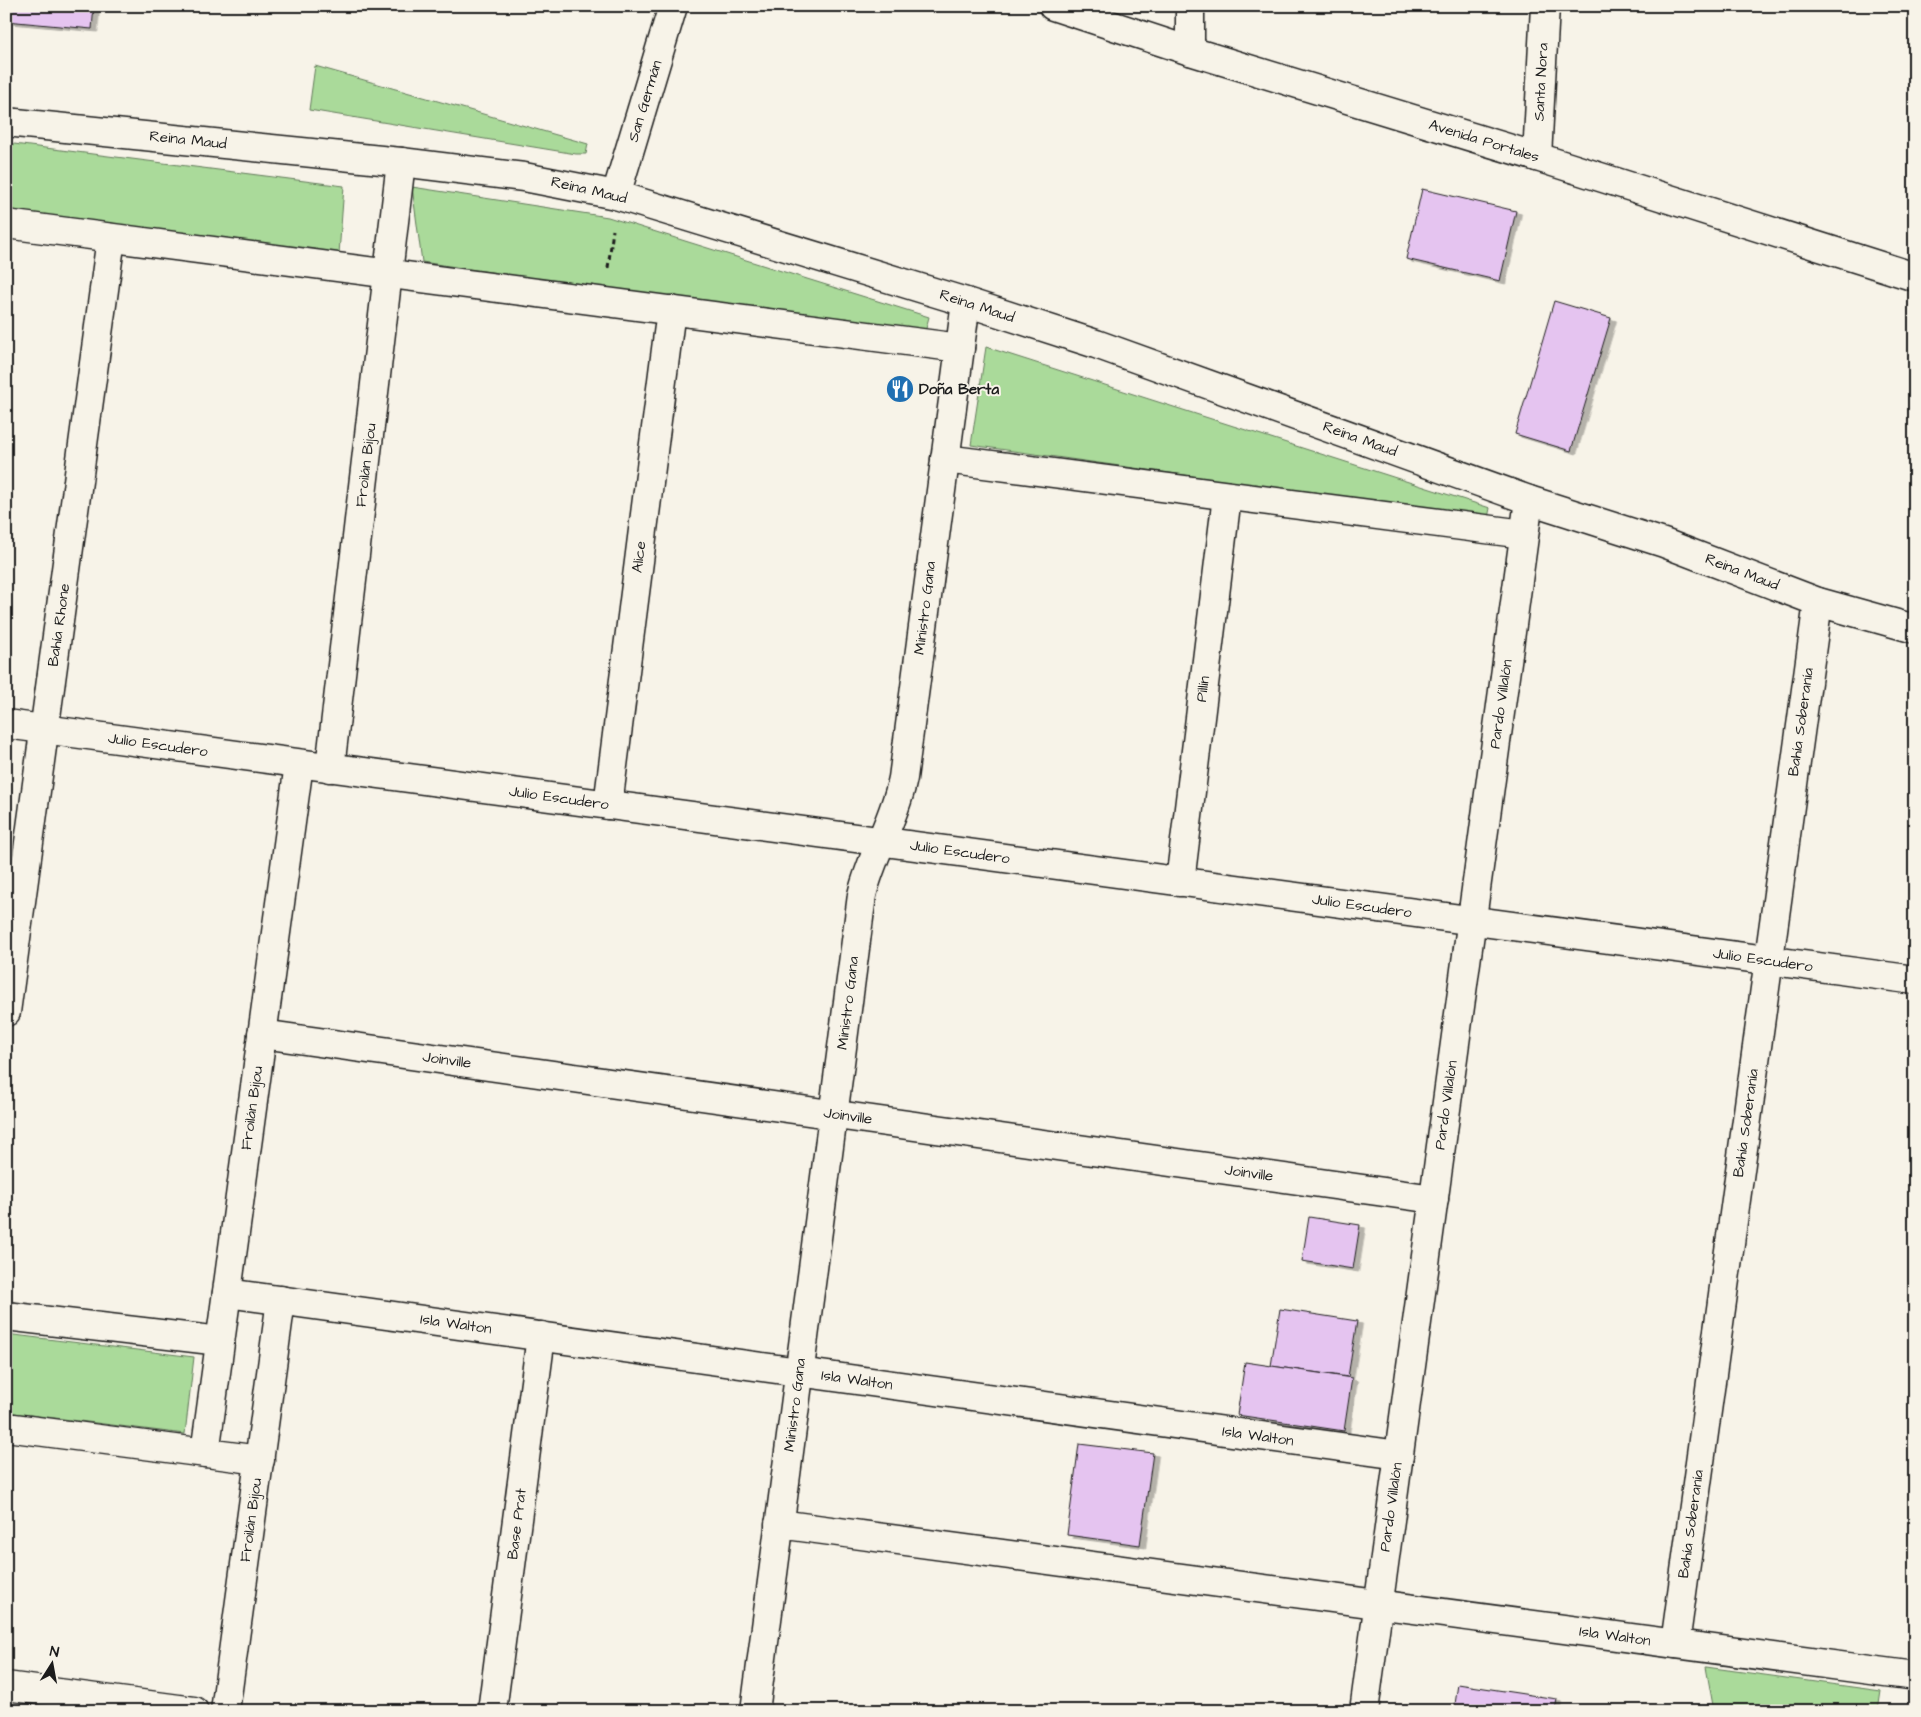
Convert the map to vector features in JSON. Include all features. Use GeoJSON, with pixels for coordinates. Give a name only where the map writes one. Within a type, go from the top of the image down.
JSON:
{"type":"FeatureCollection","features":[{"type":"Feature","properties":{"kind":"street","name":"San Germán"},"geometry":{"type":"LineString","coordinates":[[616,195],[673,6]]}},
{"type":"Feature","properties":{"kind":"street","name":"Avenida Portales"},"geometry":{"type":"LineString","coordinates":[[1052,6],[1190,51],[1537,157],[1915,277]]}},
{"type":"Feature","properties":{"kind":"street"},"geometry":{"type":"LineString","coordinates":[[1190,6],[1190,51]]}},
{"type":"Feature","properties":{"kind":"street","name":"Santa Nora"},"geometry":{"type":"LineString","coordinates":[[1537,157],[1544,6]]}},
{"type":"Feature","properties":{"kind":"street","name":"Reina Maud"},"geometry":{"type":"LineString","coordinates":[[6,122],[401,162],[533,178],[616,195],[966,302],[1096,344],[1529,500],[1664,543],[1818,602],[1915,629]]}},
{"type":"Feature","properties":{"kind":"street","name":"Froilán Bijou"},"geometry":{"type":"LineString","coordinates":[[330,768],[401,162]]}},
{"type":"Feature","properties":{"kind":"street"},"geometry":{"type":"LineString","coordinates":[[6,224],[960,348]]}},
{"type":"Feature","properties":{"kind":"street","name":"Bahía Rhone"},"geometry":{"type":"LineString","coordinates":[[6,1012],[112,238]]}},
{"type":"Feature","properties":{"kind":"street","name":"Ministro Gana"},"geometry":{"type":"LineString","coordinates":[[755,1711],[862,895],[866,878],[900,796],[966,302]]}},
{"type":"Feature","properties":{"kind":"street","name":"Alice"},"geometry":{"type":"LineString","coordinates":[[608,805],[671,310]]}},
{"type":"Feature","properties":{"kind":"street"},"geometry":{"type":"LineString","coordinates":[[945,459],[1524,534]]}},
{"type":"Feature","properties":{"kind":"street","name":"Pillín"},"geometry":{"type":"LineString","coordinates":[[1180,882],[1227,496]]}},
{"type":"Feature","properties":{"kind":"street","name":"Pardo Villalón"},"geometry":{"type":"LineString","coordinates":[[1364,1711],[1529,500]]}},
{"type":"Feature","properties":{"kind":"street","name":"Bahía Soberanía"},"geometry":{"type":"LineString","coordinates":[[1675,1644],[1818,602]]}},
{"type":"Feature","properties":{"kind":"street","name":"Julio Escudero"},"geometry":{"type":"LineString","coordinates":[[6,724],[1915,980]]}},
{"type":"Feature","properties":{"kind":"street","name":"Froilán Bijou"},"geometry":{"type":"LineString","coordinates":[[205,1453],[299,764]]}},
{"type":"Feature","properties":{"kind":"street","name":"Joinville"},"geometry":{"type":"LineString","coordinates":[[262,1034],[1434,1199]]}},
{"type":"Feature","properties":{"kind":"street","name":"Isla Walton"},"geometry":{"type":"LineString","coordinates":[[227,1293],[1399,1455]]}},
{"type":"Feature","properties":{"kind":"street","name":"Froilán Bijou"},"geometry":{"type":"LineString","coordinates":[[225,1711],[281,1300]]}},
{"type":"Feature","properties":{"kind":"street"},"geometry":{"type":"LineString","coordinates":[[6,1316],[220,1341]]}},
{"type":"Feature","properties":{"kind":"street","name":"Base Prat"},"geometry":{"type":"LineString","coordinates":[[492,1711],[541,1336]]}},
{"type":"Feature","properties":{"kind":"street"},"geometry":{"type":"LineString","coordinates":[[6,1427],[260,1460]]}},
{"type":"Feature","properties":{"kind":"street","name":"Isla Walton"},"geometry":{"type":"LineString","coordinates":[[779,1524],[1915,1676]]}},
{"type":"Feature","properties":{"kind":"street"},"geometry":{"type":"LineString","coordinates":[[6,1686],[194,1711]]}},
{"type":"Feature","properties":{"kind":"path"},"geometry":{"type":"LineString","coordinates":[[605,301],[616,195]]}},
{"type":"Feature","properties":{"kind":"green space"},"geometry":{"type":"Polygon","coordinates":[[[315,66],[588,144],[586,154],[576,154],[309,110],[315,66]]]}},
{"type":"Feature","properties":{"kind":"green space"},"geometry":{"type":"Polygon","coordinates":[[[6,143],[344,186],[339,254],[6,213],[6,143]]]}},
{"type":"Feature","properties":{"kind":"green space"},"geometry":{"type":"Polygon","coordinates":[[[412,187],[608,217],[929,317],[924,336],[422,262],[412,187]]]}},
{"type":"Feature","properties":{"kind":"green space"},"geometry":{"type":"Polygon","coordinates":[[[986,347],[1490,508],[1488,518],[971,445],[986,347]]]}},
{"type":"Feature","properties":{"kind":"green space"},"geometry":{"type":"Polygon","coordinates":[[[6,1334],[194,1357],[185,1434],[6,1412],[6,1334]]]}},
{"type":"Feature","properties":{"kind":"green space"},"geometry":{"type":"Polygon","coordinates":[[[1706,1667],[1881,1691],[1878,1711],[1714,1711],[1706,1667]]]}},
{"type":"Feature","properties":{"kind":"building"},"geometry":{"type":"Polygon","coordinates":[[[7,6],[94,6],[92,29],[6,21],[7,6]]]}},
{"type":"Feature","properties":{"kind":"building"},"geometry":{"type":"Polygon","coordinates":[[[1422,189],[1516,211],[1500,281],[1406,259],[1422,189]]]}},
{"type":"Feature","properties":{"kind":"building"},"geometry":{"type":"Polygon","coordinates":[[[1554,301],[1611,318],[1571,451],[1515,434],[1554,301]]]}},
{"type":"Feature","properties":{"kind":"building"},"geometry":{"type":"Polygon","coordinates":[[[1309,1217],[1360,1225],[1353,1269],[1302,1261],[1309,1217]]]}},
{"type":"Feature","properties":{"kind":"building"},"geometry":{"type":"Polygon","coordinates":[[[1280,1309],[1357,1321],[1348,1377],[1271,1366],[1280,1309]]]}},
{"type":"Feature","properties":{"kind":"building"},"geometry":{"type":"Polygon","coordinates":[[[1245,1362],[1352,1378],[1344,1431],[1237,1415],[1245,1362]]]}},
{"type":"Feature","properties":{"kind":"building"},"geometry":{"type":"Polygon","coordinates":[[[1079,1444],[1153,1453],[1140,1545],[1067,1535],[1079,1444]]]}},
{"type":"Feature","properties":{"kind":"building"},"geometry":{"type":"Polygon","coordinates":[[[1458,1684],[1557,1699],[1555,1711],[1454,1711],[1458,1684]]]}},
{"type":"Feature","properties":{"kind":"place","name":"Doña Berta"},"geometry":{"type":"Point","coordinates":[900,389]}}]}
